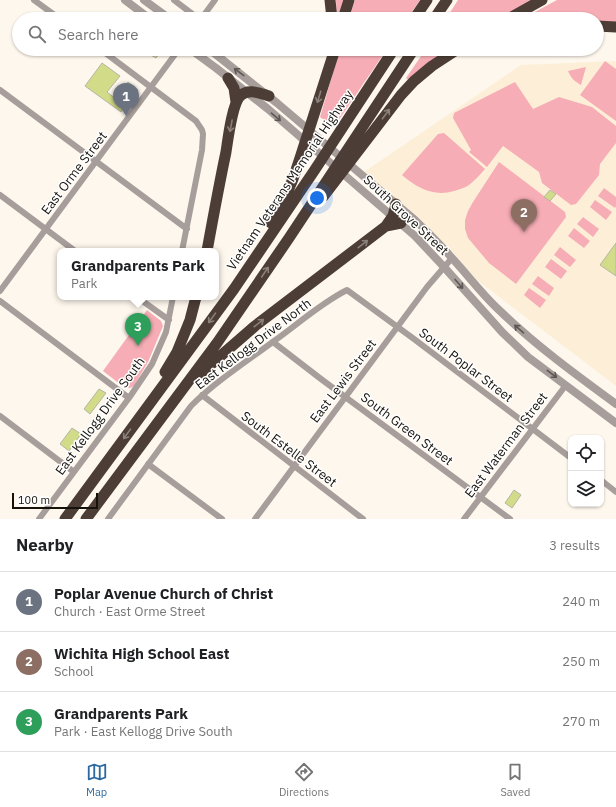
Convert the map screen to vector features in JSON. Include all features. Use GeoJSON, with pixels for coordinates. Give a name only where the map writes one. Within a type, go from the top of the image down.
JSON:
{"type":"FeatureCollection","features":[{"type":"Feature","properties":{"kind":"highway"},"geometry":{"type":"LineString","coordinates":[[330,0],[331,12]]}},
{"type":"Feature","properties":{"kind":"highway"},"geometry":{"type":"LineString","coordinates":[[345,12],[349,0]]}},
{"type":"Feature","properties":{"kind":"highway"},"geometry":{"type":"LineString","coordinates":[[419,12],[427,0]]}},
{"type":"Feature","properties":{"kind":"highway"},"geometry":{"type":"LineString","coordinates":[[439,12],[447,0]]}},
{"type":"Feature","properties":{"kind":"highway"},"geometry":{"type":"LineString","coordinates":[[521,12],[542,0]]}},
{"type":"Feature","properties":{"kind":"highway"},"geometry":{"type":"LineString","coordinates":[[604,26],[616,27]]}},
{"type":"Feature","properties":{"kind":"highway"},"geometry":{"type":"LineString","coordinates":[[324,81],[329,56]]}},
{"type":"Feature","properties":{"kind":"highway"},"geometry":{"type":"LineString","coordinates":[[234,289],[284,200],[300,158],[333,56]]}},
{"type":"Feature","properties":{"kind":"highway","name":"Vietnam Veterans Memorial Highway"},"geometry":{"type":"LineString","coordinates":[[65,519],[234,289],[389,56]]}},
{"type":"Feature","properties":{"kind":"highway"},"geometry":{"type":"LineString","coordinates":[[88,519],[221,338],[289,238],[358,143],[410,56]]}},
{"type":"Feature","properties":{"kind":"highway"},"geometry":{"type":"LineString","coordinates":[[358,143],[414,81],[447,56]]}},
{"type":"Feature","properties":{"kind":"highway"},"geometry":{"type":"LineString","coordinates":[[208,248],[236,102],[234,88],[228,78]]}},
{"type":"Feature","properties":{"kind":"highway"},"geometry":{"type":"LineString","coordinates":[[236,102],[246,92],[256,92],[268,96]]}},
{"type":"Feature","properties":{"kind":"highway"},"geometry":{"type":"LineString","coordinates":[[169,407],[203,371],[256,326],[386,226],[397,220],[396,204]]}},
{"type":"Feature","properties":{"kind":"highway"},"geometry":{"type":"LineString","coordinates":[[142,414],[177,352],[190,320],[195,300]]}},
{"type":"Feature","properties":{"kind":"street"},"geometry":{"type":"LineString","coordinates":[[34,0],[50,12]]}},
{"type":"Feature","properties":{"kind":"street"},"geometry":{"type":"LineString","coordinates":[[125,0],[141,12]]}},
{"type":"Feature","properties":{"kind":"street"},"geometry":{"type":"LineString","coordinates":[[144,0],[160,12]]}},
{"type":"Feature","properties":{"kind":"street"},"geometry":{"type":"LineString","coordinates":[[174,0],[190,12]]}},
{"type":"Feature","properties":{"kind":"street"},"geometry":{"type":"LineString","coordinates":[[206,12],[215,0]]}},
{"type":"Feature","properties":{"kind":"street"},"geometry":{"type":"LineString","coordinates":[[109,56],[196,121],[202,130],[202,150],[183,248]]}},
{"type":"Feature","properties":{"kind":"street","name":"East Orme Street"},"geometry":{"type":"LineString","coordinates":[[0,291],[174,56]]}},
{"type":"Feature","properties":{"kind":"street","name":"South Grove Street"},"geometry":{"type":"LineString","coordinates":[[199,56],[273,114],[419,240],[488,317],[528,357],[616,423]]}},
{"type":"Feature","properties":{"kind":"street","name":"South Grove Street"},"geometry":{"type":"LineString","coordinates":[[218,56],[268,96],[434,238],[496,308],[511,322],[616,404]]}},
{"type":"Feature","properties":{"kind":"street"},"geometry":{"type":"LineString","coordinates":[[0,90],[187,229]]}},
{"type":"Feature","properties":{"kind":"street"},"geometry":{"type":"LineString","coordinates":[[0,195],[71,248]]}},
{"type":"Feature","properties":{"kind":"street","name":"East Lewis Street"},"geometry":{"type":"LineString","coordinates":[[255,519],[427,287],[452,258]]}},
{"type":"Feature","properties":{"kind":"street","name":"South Poplar Street"},"geometry":{"type":"LineString","coordinates":[[347,290],[356,295],[568,456]]}},
{"type":"Feature","properties":{"kind":"street","name":"East Kellogg Drive North"},"geometry":{"type":"LineString","coordinates":[[108,519],[191,406],[241,364],[333,297],[347,290]]}},
{"type":"Feature","properties":{"kind":"street"},"geometry":{"type":"LineString","coordinates":[[141,300],[169,320]]}},
{"type":"Feature","properties":{"kind":"street","name":"East Kellogg Drive South"},"geometry":{"type":"LineString","coordinates":[[39,519],[129,398],[152,364],[162,342],[169,320],[172,300]]}},
{"type":"Feature","properties":{"kind":"street"},"geometry":{"type":"LineString","coordinates":[[0,301],[129,398]]}},
{"type":"Feature","properties":{"kind":"street","name":"South Green Street"},"geometry":{"type":"LineString","coordinates":[[273,342],[510,519]]}},
{"type":"Feature","properties":{"kind":"street","name":"East Waterman Street"},"geometry":{"type":"LineString","coordinates":[[464,519],[566,385]]}},
{"type":"Feature","properties":{"kind":"street","name":"South Estelle Street"},"geometry":{"type":"LineString","coordinates":[[202,396],[363,519]]}},
{"type":"Feature","properties":{"kind":"street"},"geometry":{"type":"LineString","coordinates":[[0,416],[74,472]]}},
{"type":"Feature","properties":{"kind":"street"},"geometry":{"type":"LineString","coordinates":[[148,464],[222,519]]}},
{"type":"Feature","properties":{"kind":"street"},"geometry":{"type":"LineString","coordinates":[[604,482],[616,492]]}},
{"type":"Feature","properties":{"kind":"shaded area"},"geometry":{"type":"Polygon","coordinates":[[[336,0],[345,0],[341,12],[337,12],[336,0]]]}},
{"type":"Feature","properties":{"kind":"shaded area"},"geometry":{"type":"Polygon","coordinates":[[[355,0],[420,0],[412,12],[351,12],[355,0]]]}},
{"type":"Feature","properties":{"kind":"shaded area"},"geometry":{"type":"Polygon","coordinates":[[[458,0],[534,0],[513,12],[450,12],[458,0]]]}},
{"type":"Feature","properties":{"kind":"shaded area"},"geometry":{"type":"Polygon","coordinates":[[[557,0],[616,0],[616,23],[604,23],[604,12],[535,12],[557,0]]]}},
{"type":"Feature","properties":{"kind":"shaded area"},"geometry":{"type":"Polygon","coordinates":[[[338,56],[382,56],[334,127],[320,117],[338,56]]]}},
{"type":"Feature","properties":{"kind":"shaded area"},"geometry":{"type":"Polygon","coordinates":[[[421,56],[438,56],[408,80],[406,78],[421,56]]]}},
{"type":"Feature","properties":{"kind":"shaded area"},"geometry":{"type":"Polygon","coordinates":[[[605,61],[616,69],[616,121],[580,95],[605,61]]]}},
{"type":"Feature","properties":{"kind":"shaded area"},"geometry":{"type":"Polygon","coordinates":[[[616,61],[616,386],[477,280],[447,246],[417,217],[364,172],[521,65],[616,61]]]}},
{"type":"Feature","properties":{"kind":"shaded area"},"geometry":{"type":"Polygon","coordinates":[[[586,67],[581,85],[570,76],[568,71],[586,67]]]}},
{"type":"Feature","properties":{"kind":"shaded area"},"geometry":{"type":"Polygon","coordinates":[[[515,82],[533,109],[559,97],[592,107],[616,126],[616,143],[600,164],[599,175],[576,204],[571,205],[542,183],[539,172],[503,146],[487,167],[469,152],[471,150],[453,118],[454,113],[515,82]]]}},
{"type":"Feature","properties":{"kind":"shaded area"},"geometry":{"type":"Polygon","coordinates":[[[444,133],[485,169],[466,187],[447,193],[440,193],[426,190],[414,184],[402,175],[438,134],[444,133]]]}},
{"type":"Feature","properties":{"kind":"shaded area"},"geometry":{"type":"Polygon","coordinates":[[[499,162],[565,212],[566,217],[516,284],[489,263],[468,238],[465,229],[465,220],[468,211],[499,162]]]}},
{"type":"Feature","properties":{"kind":"shaded area"},"geometry":{"type":"Polygon","coordinates":[[[604,188],[616,197],[615,208],[598,196],[604,188]]]}},
{"type":"Feature","properties":{"kind":"shaded area"},"geometry":{"type":"Polygon","coordinates":[[[595,200],[612,212],[606,220],[590,207],[595,200]]]}},
{"type":"Feature","properties":{"kind":"shaded area"},"geometry":{"type":"Polygon","coordinates":[[[583,217],[599,229],[593,237],[577,224],[583,217]]]}},
{"type":"Feature","properties":{"kind":"shaded area"},"geometry":{"type":"Polygon","coordinates":[[[574,228],[590,241],[584,248],[568,236],[574,228]]]}},
{"type":"Feature","properties":{"kind":"shaded area"},"geometry":{"type":"Polygon","coordinates":[[[560,247],[576,260],[570,267],[554,255],[560,247]]]}},
{"type":"Feature","properties":{"kind":"shaded area"},"geometry":{"type":"Polygon","coordinates":[[[551,259],[567,271],[561,279],[545,267],[551,259]]]}},
{"type":"Feature","properties":{"kind":"shaded area"},"geometry":{"type":"Polygon","coordinates":[[[538,276],[554,288],[549,296],[532,284],[538,276]]]}},
{"type":"Feature","properties":{"kind":"shaded area"},"geometry":{"type":"Polygon","coordinates":[[[529,288],[546,300],[540,308],[524,295],[529,288]]]}},
{"type":"Feature","properties":{"kind":"shaded area"},"geometry":{"type":"Polygon","coordinates":[[[147,310],[161,321],[163,326],[148,362],[134,386],[125,388],[103,371],[147,310]]]}},
{"type":"Feature","properties":{"kind":"building"},"geometry":{"type":"Polygon","coordinates":[[[102,63],[120,76],[107,92],[116,99],[128,82],[138,90],[121,112],[85,86],[102,63]]]}},
{"type":"Feature","properties":{"kind":"building"},"geometry":{"type":"Polygon","coordinates":[[[550,190],[556,194],[550,201],[544,197],[550,190]]]}},
{"type":"Feature","properties":{"kind":"building"},"geometry":{"type":"Polygon","coordinates":[[[616,243],[616,276],[600,265],[616,243]]]}},
{"type":"Feature","properties":{"kind":"building"},"geometry":{"type":"Polygon","coordinates":[[[99,389],[106,393],[90,414],[84,409],[99,389]]]}},
{"type":"Feature","properties":{"kind":"building"},"geometry":{"type":"Polygon","coordinates":[[[72,428],[81,434],[69,451],[60,444],[72,428]]]}},
{"type":"Feature","properties":{"kind":"building"},"geometry":{"type":"Polygon","coordinates":[[[514,490],[521,495],[512,508],[505,503],[514,490]]]}},
{"type":"Feature","properties":{"kind":"place","name":"Poplar Avenue Church of Christ"},"geometry":{"type":"Point","coordinates":[126,116]}},
{"type":"Feature","properties":{"kind":"place","name":"Wichita High School East"},"geometry":{"type":"Point","coordinates":[524,232]}},
{"type":"Feature","properties":{"kind":"place","name":"Grandparents Park"},"geometry":{"type":"Point","coordinates":[138,346]}}]}
